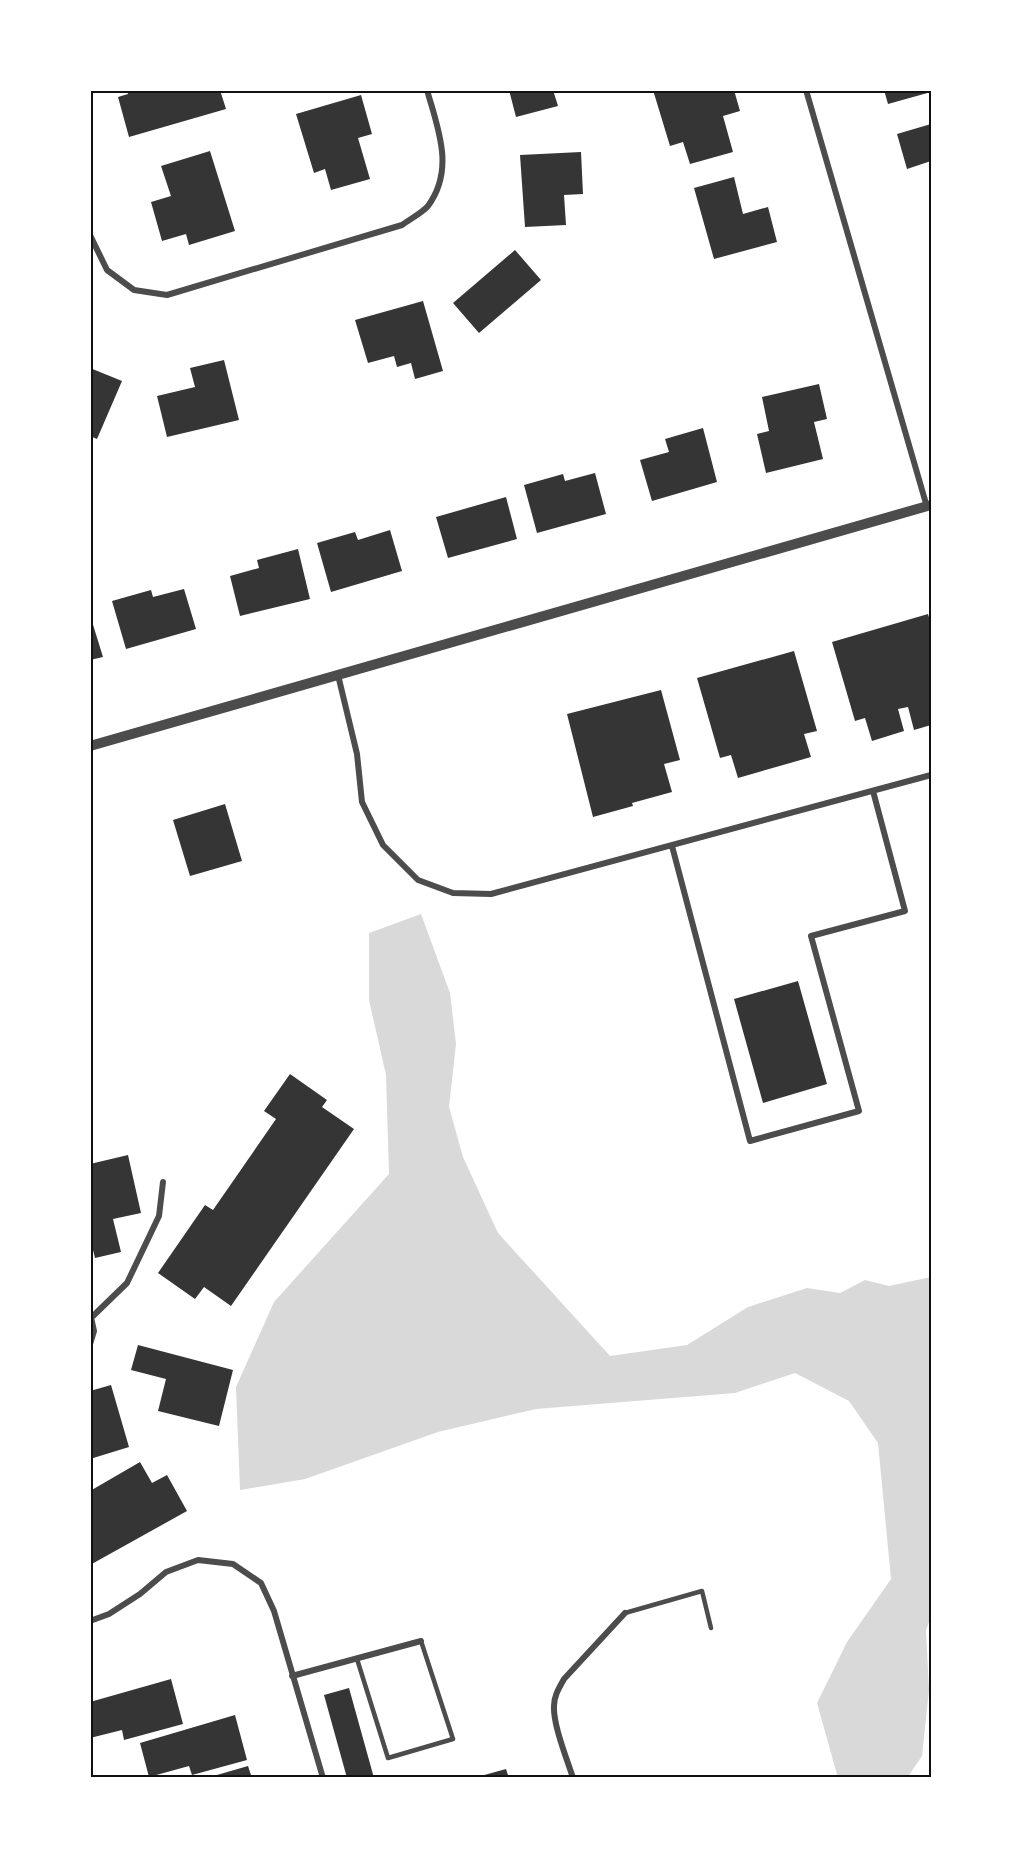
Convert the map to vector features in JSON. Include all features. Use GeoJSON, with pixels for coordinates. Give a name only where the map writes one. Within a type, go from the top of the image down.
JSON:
{"type":"FeatureCollection","features":[{"type":"Feature","properties":{"kind":"street"},"geometry":{"type":"LineString","coordinates":[[90,236],[107,270],[134,290],[167,295],[402,225],[427,207],[441,178],[443,147],[427,90]]}},
{"type":"Feature","properties":{"kind":"street"},"geometry":{"type":"LineString","coordinates":[[90,746],[929,506],[806,90]]}},
{"type":"Feature","properties":{"kind":"street"},"geometry":{"type":"LineString","coordinates":[[338,675],[357,754],[362,802],[383,845],[418,880],[453,893],[491,894],[931,775]]}},
{"type":"Feature","properties":{"kind":"street"},"geometry":{"type":"LineString","coordinates":[[672,846],[750,1141],[859,1111],[811,936],[905,911],[873,791]]}},
{"type":"Feature","properties":{"kind":"street"},"geometry":{"type":"LineString","coordinates":[[90,1344],[94,1331],[91,1315],[127,1282],[159,1216],[163,1182]]}},
{"type":"Feature","properties":{"kind":"street"},"geometry":{"type":"LineString","coordinates":[[90,1621],[109,1614],[140,1594],[166,1572],[198,1560],[233,1564],[261,1583],[274,1611],[323,1778]]}},
{"type":"Feature","properties":{"kind":"street"},"geometry":{"type":"LineString","coordinates":[[573,1778],[555,1721],[556,1692],[564,1679],[625,1613]]}},
{"type":"Feature","properties":{"kind":"street"},"geometry":{"type":"LineString","coordinates":[[292,1676],[421,1641]]}},
{"type":"Feature","properties":{"kind":"lane"},"geometry":{"type":"LineString","coordinates":[[625,1613],[702,1591],[711,1628]]}},
{"type":"Feature","properties":{"kind":"lane"},"geometry":{"type":"LineString","coordinates":[[357,1659],[388,1758],[453,1740],[421,1641]]}},
{"type":"Feature","properties":{"kind":"shaded area"},"geometry":{"type":"Polygon","coordinates":[[[421,914],[450,993],[456,1044],[449,1107],[463,1157],[498,1233],[610,1356],[687,1345],[748,1307],[807,1288],[840,1293],[865,1280],[889,1286],[931,1277],[931,1617],[926,1630],[929,1690],[922,1756],[907,1778],[838,1778],[817,1703],[847,1642],[891,1579],[878,1443],[849,1401],[795,1373],[735,1393],[536,1409],[438,1432],[305,1479],[240,1490],[236,1387],[274,1302],[389,1174],[386,1075],[369,1000],[369,933],[421,914]]]}},
{"type":"Feature","properties":{"kind":"building"},"geometry":{"type":"Polygon","coordinates":[[[127,90],[220,90],[226,109],[129,137],[118,97],[128,94],[127,90]]]}},
{"type":"Feature","properties":{"kind":"building"},"geometry":{"type":"Polygon","coordinates":[[[509,90],[553,90],[558,106],[516,117],[509,90]]]}},
{"type":"Feature","properties":{"kind":"building"},"geometry":{"type":"Polygon","coordinates":[[[653,90],[734,90],[740,111],[723,116],[733,152],[690,164],[683,142],[670,146],[653,90]]]}},
{"type":"Feature","properties":{"kind":"building"},"geometry":{"type":"Polygon","coordinates":[[[884,90],[931,90],[931,92],[888,104],[884,90]]]}},
{"type":"Feature","properties":{"kind":"building"},"geometry":{"type":"Polygon","coordinates":[[[361,95],[372,134],[358,138],[370,179],[331,190],[325,169],[314,173],[296,114],[361,95]]]}},
{"type":"Feature","properties":{"kind":"building"},"geometry":{"type":"Polygon","coordinates":[[[931,124],[931,161],[907,169],[897,134],[931,124]]]}},
{"type":"Feature","properties":{"kind":"building"},"geometry":{"type":"Polygon","coordinates":[[[210,151],[235,231],[189,245],[186,234],[162,241],[151,202],[171,196],[161,166],[210,151]]]}},
{"type":"Feature","properties":{"kind":"building"},"geometry":{"type":"Polygon","coordinates":[[[581,152],[583,194],[564,195],[566,225],[525,227],[520,155],[581,152]]]}},
{"type":"Feature","properties":{"kind":"building"},"geometry":{"type":"Polygon","coordinates":[[[734,177],[743,214],[768,207],[777,242],[714,259],[694,188],[734,177]]]}},
{"type":"Feature","properties":{"kind":"building"},"geometry":{"type":"Polygon","coordinates":[[[515,250],[541,280],[479,333],[453,303],[515,250]]]}},
{"type":"Feature","properties":{"kind":"building"},"geometry":{"type":"Polygon","coordinates":[[[423,301],[443,371],[415,379],[411,363],[397,367],[394,356],[368,363],[355,320],[423,301]]]}},
{"type":"Feature","properties":{"kind":"building"},"geometry":{"type":"Polygon","coordinates":[[[224,360],[239,420],[167,437],[157,396],[195,387],[190,368],[224,360]]]}},
{"type":"Feature","properties":{"kind":"building"},"geometry":{"type":"Polygon","coordinates":[[[90,368],[122,381],[97,439],[90,436],[90,368]]]}},
{"type":"Feature","properties":{"kind":"building"},"geometry":{"type":"Polygon","coordinates":[[[819,384],[827,419],[814,422],[823,459],[766,473],[757,434],[769,431],[762,397],[819,384]]]}},
{"type":"Feature","properties":{"kind":"building"},"geometry":{"type":"Polygon","coordinates":[[[703,428],[717,482],[652,501],[640,460],[669,452],[665,439],[703,428]]]}},
{"type":"Feature","properties":{"kind":"building"},"geometry":{"type":"Polygon","coordinates":[[[595,473],[606,514],[537,533],[524,485],[563,474],[565,481],[595,473]]]}},
{"type":"Feature","properties":{"kind":"building"},"geometry":{"type":"Polygon","coordinates":[[[506,497],[517,539],[448,558],[436,517],[506,497]]]}},
{"type":"Feature","properties":{"kind":"building"},"geometry":{"type":"Polygon","coordinates":[[[390,530],[402,571],[331,592],[317,543],[355,532],[358,540],[390,530]]]}},
{"type":"Feature","properties":{"kind":"building"},"geometry":{"type":"Polygon","coordinates":[[[298,549],[310,599],[240,616],[230,576],[259,568],[257,560],[298,549]]]}},
{"type":"Feature","properties":{"kind":"building"},"geometry":{"type":"Polygon","coordinates":[[[184,589],[196,629],[126,649],[112,601],[151,590],[153,597],[184,589]]]}},
{"type":"Feature","properties":{"kind":"building"},"geometry":{"type":"Polygon","coordinates":[[[928,614],[931,624],[931,725],[914,730],[908,707],[898,709],[904,731],[872,741],[865,718],[855,721],[832,642],[928,614]]]}},
{"type":"Feature","properties":{"kind":"building"},"geometry":{"type":"Polygon","coordinates":[[[90,615],[103,657],[90,660],[90,615]]]}},
{"type":"Feature","properties":{"kind":"building"},"geometry":{"type":"Polygon","coordinates":[[[794,651],[817,731],[804,734],[811,757],[738,778],[731,755],[720,758],[697,678],[794,651]]]}},
{"type":"Feature","properties":{"kind":"building"},"geometry":{"type":"Polygon","coordinates":[[[661,690],[680,760],[664,764],[672,792],[593,817],[567,714],[661,690]]]}},
{"type":"Feature","properties":{"kind":"building"},"geometry":{"type":"Polygon","coordinates":[[[225,804],[242,861],[190,876],[173,820],[225,804]]]}},
{"type":"Feature","properties":{"kind":"building"},"geometry":{"type":"Polygon","coordinates":[[[798,981],[827,1084],[763,1103],[734,999],[798,981]]]}},
{"type":"Feature","properties":{"kind":"building"},"geometry":{"type":"Polygon","coordinates":[[[290,1074],[327,1100],[322,1107],[354,1129],[231,1306],[204,1287],[195,1299],[158,1273],[205,1205],[213,1210],[276,1119],[264,1111],[290,1074]]]}},
{"type":"Feature","properties":{"kind":"building"},"geometry":{"type":"Polygon","coordinates":[[[128,1155],[141,1213],[113,1219],[121,1252],[95,1258],[90,1238],[90,1164],[128,1155]]]}},
{"type":"Feature","properties":{"kind":"building"},"geometry":{"type":"Polygon","coordinates":[[[138,1345],[233,1370],[219,1426],[158,1411],[166,1379],[131,1370],[138,1345]]]}},
{"type":"Feature","properties":{"kind":"building"},"geometry":{"type":"Polygon","coordinates":[[[111,1385],[129,1447],[90,1459],[90,1391],[111,1385]]]}},
{"type":"Feature","properties":{"kind":"building"},"geometry":{"type":"Polygon","coordinates":[[[140,1462],[152,1483],[167,1475],[187,1511],[90,1565],[90,1491],[140,1462]]]}},
{"type":"Feature","properties":{"kind":"building"},"geometry":{"type":"Polygon","coordinates":[[[171,1679],[183,1724],[124,1740],[122,1730],[90,1738],[90,1702],[171,1679]]]}},
{"type":"Feature","properties":{"kind":"building"},"geometry":{"type":"Polygon","coordinates":[[[349,1688],[374,1778],[347,1778],[324,1695],[349,1688]]]}},
{"type":"Feature","properties":{"kind":"building"},"geometry":{"type":"Polygon","coordinates":[[[235,1715],[247,1760],[192,1775],[189,1766],[149,1777],[140,1743],[235,1715]]]}},
{"type":"Feature","properties":{"kind":"building"},"geometry":{"type":"Polygon","coordinates":[[[248,1766],[252,1778],[210,1778],[210,1777],[248,1766]]]}},
{"type":"Feature","properties":{"kind":"building"},"geometry":{"type":"Polygon","coordinates":[[[506,1769],[509,1778],[477,1778],[477,1777],[506,1769]]]}}]}
